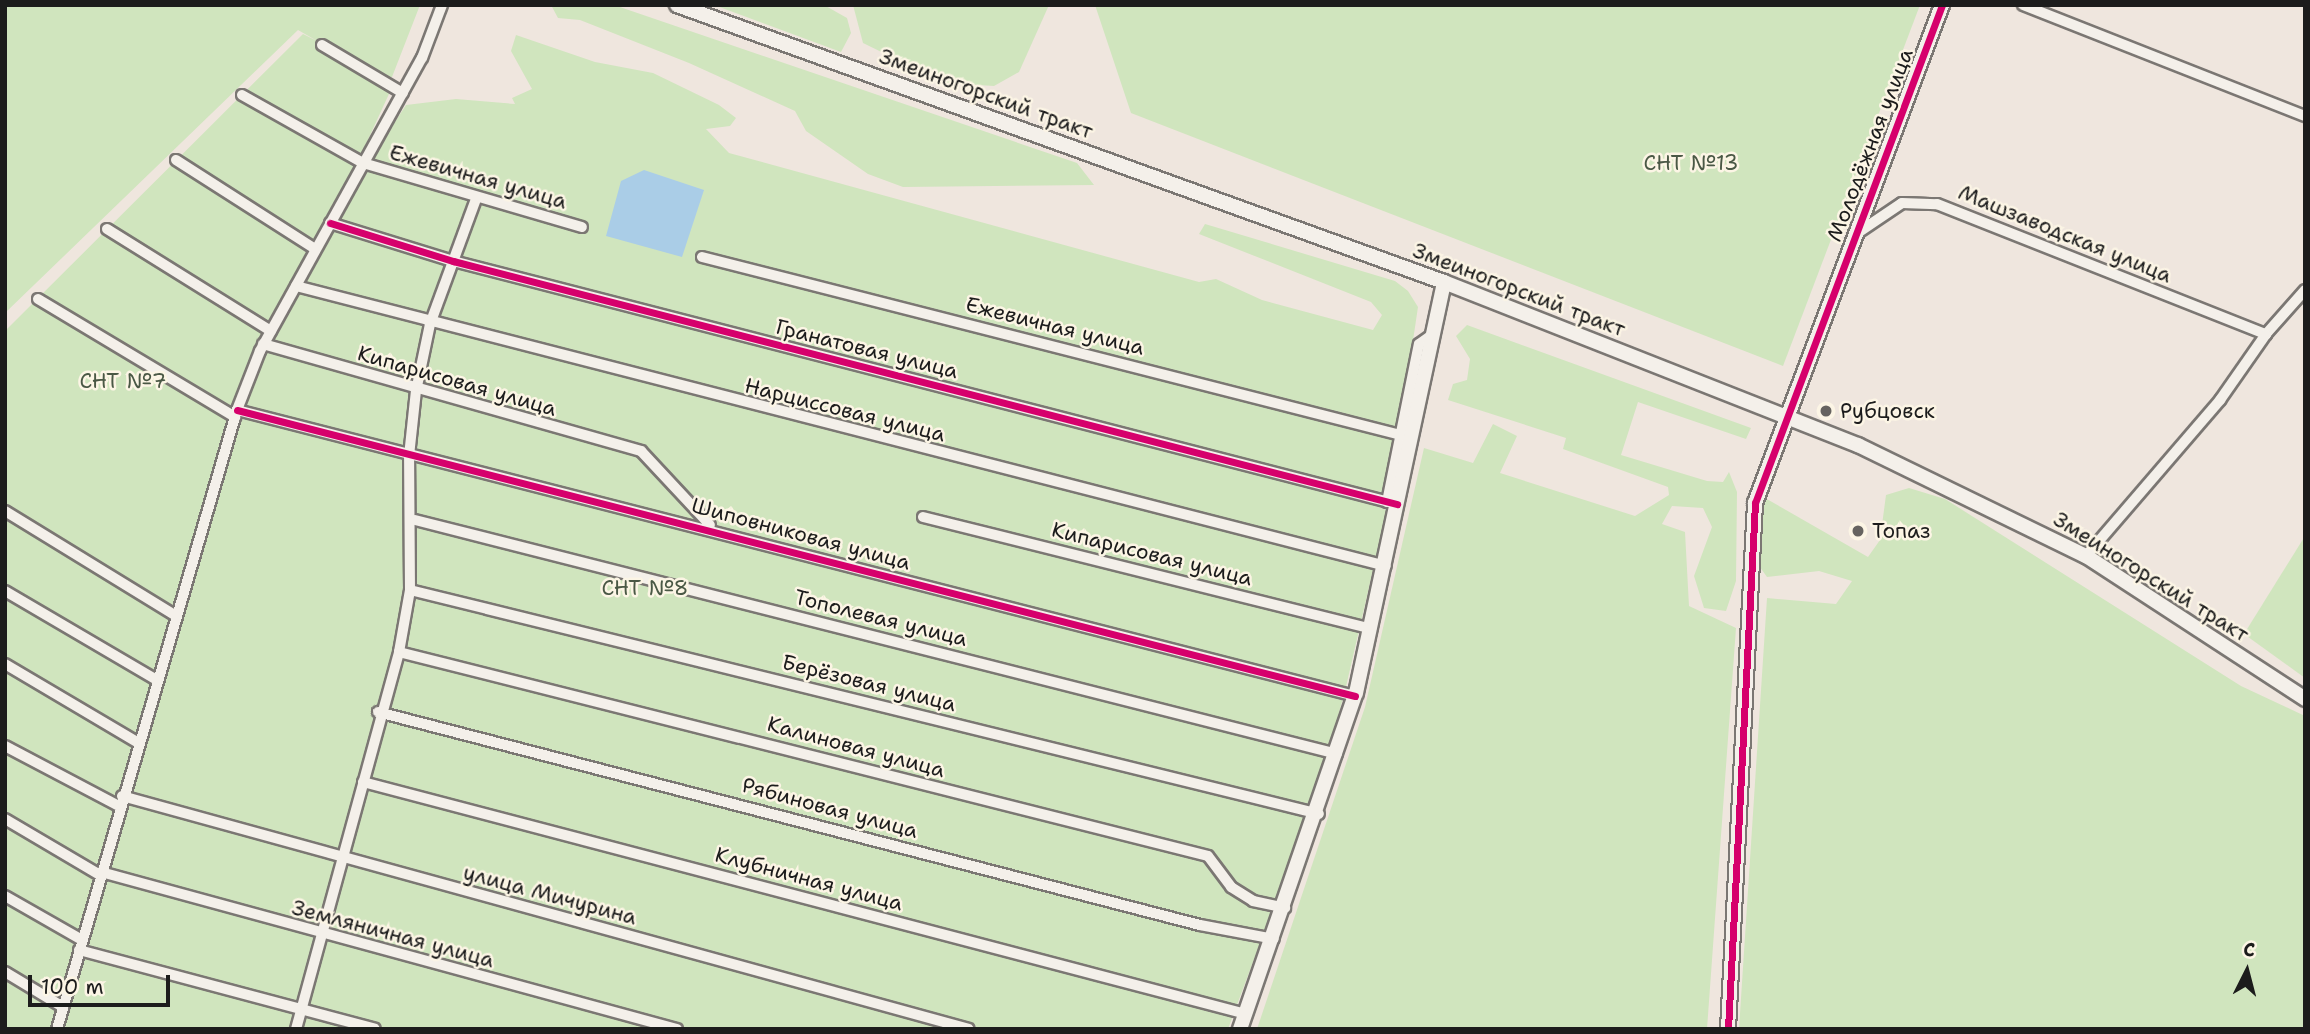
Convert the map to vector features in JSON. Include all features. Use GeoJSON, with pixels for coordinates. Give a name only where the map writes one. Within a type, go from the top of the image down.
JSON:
{"type":"FeatureCollection","features":[{"type":"Feature","properties":{"kind":"main road","name":"Змеиногорский тракт"},"geometry":{"type":"LineString","coordinates":[[677,5],[1444,282],[1784,416],[1943,483],[2085,556],[2305,699]]}},
{"type":"Feature","properties":{"kind":"main road","name":"Молодёжная улица"},"geometry":{"type":"LineString","coordinates":[[1728,1029],[1741,867],[1749,556],[1755,503],[1784,416],[1942,5]]}},
{"type":"Feature","properties":{"kind":"main road"},"geometry":{"type":"LineString","coordinates":[[1240,1029],[1319,814],[1355,696],[1385,566],[1392,503],[1444,282]]}},
{"type":"Feature","properties":{"kind":"street"},"geometry":{"type":"LineString","coordinates":[[60,1028],[173,614],[236,414],[263,344],[403,93],[442,5]]}},
{"type":"Feature","properties":{"kind":"street"},"geometry":{"type":"LineString","coordinates":[[2023,5],[2305,116]]}},
{"type":"Feature","properties":{"kind":"street"},"geometry":{"type":"LineString","coordinates":[[321,45],[403,93]]}},
{"type":"Feature","properties":{"kind":"street","name":"Ежевичная улица"},"geometry":{"type":"LineString","coordinates":[[242,95],[363,163],[475,199],[582,227]]}},
{"type":"Feature","properties":{"kind":"street"},"geometry":{"type":"LineString","coordinates":[[176,160],[316,249]]}},
{"type":"Feature","properties":{"kind":"street"},"geometry":{"type":"LineString","coordinates":[[296,1029],[318,935],[363,782],[377,712],[399,652],[410,590],[415,520],[409,456],[416,391],[430,324],[475,199]]}},
{"type":"Feature","properties":{"kind":"street","name":"Машзаводская улица"},"geometry":{"type":"LineString","coordinates":[[1854,235],[1902,203],[1937,204],[2266,334]]}},
{"type":"Feature","properties":{"kind":"street","name":"Гранатовая улица"},"geometry":{"type":"LineString","coordinates":[[330,223],[453,261],[1392,503]]}},
{"type":"Feature","properties":{"kind":"street"},"geometry":{"type":"LineString","coordinates":[[107,229],[271,331]]}},
{"type":"Feature","properties":{"kind":"street","name":"Ежевичная улица"},"geometry":{"type":"LineString","coordinates":[[702,257],[1397,433]]}},
{"type":"Feature","properties":{"kind":"street","name":"Нарциссовая улица"},"geometry":{"type":"LineString","coordinates":[[296,286],[430,324],[1385,566]]}},
{"type":"Feature","properties":{"kind":"street"},"geometry":{"type":"LineString","coordinates":[[2085,556],[2220,400],[2266,334],[2305,290]]}},
{"type":"Feature","properties":{"kind":"street","name":"Шиповниковая улица"},"geometry":{"type":"LineString","coordinates":[[38,299],[236,414],[713,528],[1355,696]]}},
{"type":"Feature","properties":{"kind":"street"},"geometry":{"type":"LineString","coordinates":[[1392,503],[1397,433],[1419,344],[1429,337]]}},
{"type":"Feature","properties":{"kind":"street","name":"Кипарисовая улица"},"geometry":{"type":"LineString","coordinates":[[263,344],[416,391],[641,451],[713,528]]}},
{"type":"Feature","properties":{"kind":"street"},"geometry":{"type":"LineString","coordinates":[[5,511],[173,614]]}},
{"type":"Feature","properties":{"kind":"street","name":"Кипарисовая улица"},"geometry":{"type":"LineString","coordinates":[[923,517],[1371,629]]}},
{"type":"Feature","properties":{"kind":"street","name":"Тополевая улица"},"geometry":{"type":"LineString","coordinates":[[415,520],[1337,754]]}},
{"type":"Feature","properties":{"kind":"street","name":"Берёзовая улица"},"geometry":{"type":"LineString","coordinates":[[410,590],[1319,814]]}},
{"type":"Feature","properties":{"kind":"street"},"geometry":{"type":"LineString","coordinates":[[5,591],[155,679]]}},
{"type":"Feature","properties":{"kind":"street","name":"Калиновая улица"},"geometry":{"type":"LineString","coordinates":[[399,652],[1208,856],[1231,887],[1253,901],[1285,908]]}},
{"type":"Feature","properties":{"kind":"street"},"geometry":{"type":"LineString","coordinates":[[5,664],[137,742]]}},
{"type":"Feature","properties":{"kind":"street","name":"Рябиновая улица"},"geometry":{"type":"LineString","coordinates":[[377,712],[1200,925],[1274,939]]}},
{"type":"Feature","properties":{"kind":"street","name":"улица Мичурина"},"geometry":{"type":"LineString","coordinates":[[5,746],[121,801],[969,1029]]}},
{"type":"Feature","properties":{"kind":"street","name":"Клубничная улица"},"geometry":{"type":"LineString","coordinates":[[363,782],[1246,1014]]}},
{"type":"Feature","properties":{"kind":"street","name":"Земляничная улица"},"geometry":{"type":"LineString","coordinates":[[5,820],[101,873],[318,935],[677,1029]]}},
{"type":"Feature","properties":{"kind":"street"},"geometry":{"type":"LineString","coordinates":[[5,896],[81,945],[374,1029]]}},
{"type":"Feature","properties":{"kind":"street"},"geometry":{"type":"LineString","coordinates":[[5,972],[64,1007]]}},
{"type":"Feature","properties":{"kind":"green space","name":"СНТ №8"},"geometry":{"type":"Polygon","coordinates":[[[5,5],[420,5],[392,77],[385,78],[394,83],[332,218],[406,105],[456,99],[515,104],[512,98],[532,89],[511,51],[516,35],[595,62],[653,73],[719,105],[736,118],[730,126],[706,129],[729,153],[1199,282],[1216,279],[1262,300],[1373,330],[1382,315],[1371,302],[1199,234],[1205,224],[1395,281],[1408,291],[1418,307],[1389,501],[1345,691],[1318,788],[1228,1029],[5,1029],[5,331],[303,34],[319,42],[298,30],[5,313],[5,5]]]}},
{"type":"Feature","properties":{"kind":"green space"},"geometry":{"type":"Polygon","coordinates":[[[551,5],[614,5],[1077,163],[1094,185],[903,187],[868,174],[806,131],[795,111],[689,63],[580,20],[558,18],[551,5]]]}},
{"type":"Feature","properties":{"kind":"green space"},"geometry":{"type":"Polygon","coordinates":[[[714,5],[824,5],[847,18],[851,33],[841,52],[714,5]]]}},
{"type":"Feature","properties":{"kind":"green space"},"geometry":{"type":"Polygon","coordinates":[[[853,5],[1049,5],[1019,72],[994,86],[945,83],[863,43],[853,5]]]}},
{"type":"Feature","properties":{"kind":"green space","name":"СНТ №13"},"geometry":{"type":"Polygon","coordinates":[[[1095,5],[1920,5],[1783,366],[1131,113],[1095,5]]]}},
{"type":"Feature","properties":{"kind":"green space"},"geometry":{"type":"Polygon","coordinates":[[[1467,325],[1751,428],[1746,439],[1638,402],[1621,455],[1707,481],[1723,482],[1729,472],[1737,492],[1736,581],[1726,611],[1704,608],[1694,576],[1712,527],[1703,508],[1672,506],[1662,524],[1685,532],[1689,606],[1736,628],[1707,1029],[1257,1029],[1365,707],[1424,448],[1473,463],[1493,424],[1517,436],[1500,473],[1635,516],[1669,495],[1668,487],[1563,449],[1566,438],[1448,400],[1453,384],[1467,380],[1470,359],[1456,336],[1467,325]]]}},
{"type":"Feature","properties":{"kind":"green space"},"geometry":{"type":"Polygon","coordinates":[[[1909,488],[1945,499],[2241,686],[2305,716],[2305,1029],[1739,1029],[1767,598],[1836,604],[1852,581],[1819,571],[1767,577],[1757,563],[1765,498],[1868,557],[1880,540],[1886,495],[1909,488]]]}},
{"type":"Feature","properties":{"kind":"green space"},"geometry":{"type":"Polygon","coordinates":[[[2305,536],[2305,678],[2244,634],[2305,536]]]}},
{"type":"Feature","properties":{"kind":"water"},"geometry":{"type":"Polygon","coordinates":[[[644,170],[704,190],[682,257],[606,236],[621,181],[644,170]]]}},
{"type":"Feature","properties":{"kind":"cycle path"},"geometry":{"type":"LineString","coordinates":[[1728,1029],[1755,503],[1942,5]]}},
{"type":"Feature","properties":{"kind":"cycle path"},"geometry":{"type":"LineString","coordinates":[[330,223],[453,261],[1397,504]]}},
{"type":"Feature","properties":{"kind":"cycle path"},"geometry":{"type":"LineString","coordinates":[[237,410],[1355,696]]}},
{"type":"Feature","properties":{"kind":"place","name":"Рубцовск"},"geometry":{"type":"Point","coordinates":[1826,411]}},
{"type":"Feature","properties":{"kind":"place","name":"Топаз"},"geometry":{"type":"Point","coordinates":[1858,531]}},
{"type":"Feature","properties":{"kind":"park label","name":"СНТ №7"},"geometry":{"type":"Point","coordinates":[123,381]}}]}
